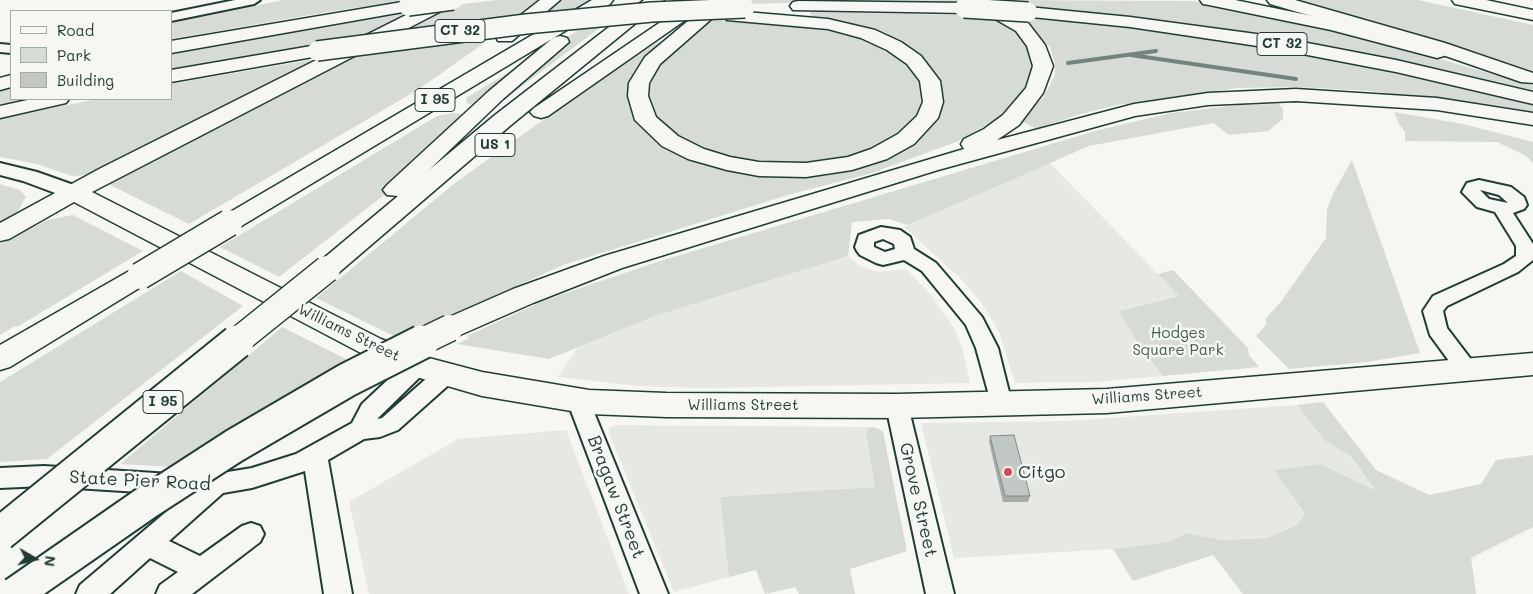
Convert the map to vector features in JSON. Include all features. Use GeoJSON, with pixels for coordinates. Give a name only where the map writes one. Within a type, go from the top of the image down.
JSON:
{"type":"FeatureCollection","features":[{"type":"Feature","properties":{"kind":"main road"},"geometry":{"type":"LineString","coordinates":[[0,233],[449,0]]}},
{"type":"Feature","properties":{"kind":"main road","name":"CT 32"},"geometry":{"type":"LineString","coordinates":[[172,47],[453,0]]}},
{"type":"Feature","properties":{"kind":"main road"},"geometry":{"type":"LineString","coordinates":[[267,200],[430,92],[551,0]]}},
{"type":"Feature","properties":{"kind":"main road","name":"I 95"},"geometry":{"type":"LineString","coordinates":[[0,534],[319,266],[381,225],[503,120],[655,0]]}},
{"type":"Feature","properties":{"kind":"main road","name":"US 1"},"geometry":{"type":"LineString","coordinates":[[381,225],[417,205],[500,141],[705,0]]}},
{"type":"Feature","properties":{"kind":"main road","name":"CT 32"},"geometry":{"type":"LineString","coordinates":[[1209,0],[1376,36],[1528,78],[1457,53],[1276,0]]}},
{"type":"Feature","properties":{"kind":"main road"},"geometry":{"type":"LineString","coordinates":[[1461,0],[1533,16]]}},
{"type":"Feature","properties":{"kind":"main road"},"geometry":{"type":"LineString","coordinates":[[930,164],[992,134],[1011,120],[1036,88],[1042,74],[1040,54],[1031,37],[1022,27],[998,10],[969,4]]}},
{"type":"Feature","properties":{"kind":"main road","name":"CT 32"},"geometry":{"type":"LineString","coordinates":[[734,8],[969,4],[1147,24],[1271,42],[1413,70],[1533,98]]}},
{"type":"Feature","properties":{"kind":"main road"},"geometry":{"type":"LineString","coordinates":[[0,511],[319,266],[390,195],[496,95],[605,6],[734,8],[857,30],[889,43],[914,60],[930,81],[933,102],[927,118],[913,134],[884,152],[852,162],[806,170],[759,169],[726,163],[696,154],[670,141],[646,120],[638,96],[639,84],[652,61],[734,8]]}},
{"type":"Feature","properties":{"kind":"main road","name":"CT 32"},"geometry":{"type":"LineString","coordinates":[[172,76],[317,51],[472,30],[605,6]]}},
{"type":"Feature","properties":{"kind":"main road","name":"I 95"},"geometry":{"type":"LineString","coordinates":[[0,359],[267,200],[605,6]]}},
{"type":"Feature","properties":{"kind":"main road"},"geometry":{"type":"LineString","coordinates":[[15,594],[146,502],[234,446],[347,380],[450,328],[523,296],[614,262],[930,164],[1112,116],[1163,105],[1239,96],[1329,96],[1437,104],[1533,119]]}},
{"type":"Feature","properties":{"kind":"main road"},"geometry":{"type":"LineString","coordinates":[[1329,96],[1433,110],[1533,134]]}},
{"type":"Feature","properties":{"kind":"main road"},"geometry":{"type":"LineString","coordinates":[[0,112],[54,100]]}},
{"type":"Feature","properties":{"kind":"main road","name":"Williams Street"},"geometry":{"type":"LineString","coordinates":[[74,193],[104,206],[371,346],[417,366],[482,384],[578,400],[670,405],[897,406],[1107,401],[1533,364]]}},
{"type":"Feature","properties":{"kind":"street"},"geometry":{"type":"LineString","coordinates":[[172,17],[209,4],[254,0]]}},
{"type":"Feature","properties":{"kind":"street","name":"Williams Street"},"geometry":{"type":"LineString","coordinates":[[0,169],[30,176],[74,193]]}},
{"type":"Feature","properties":{"kind":"street"},"geometry":{"type":"LineString","coordinates":[[1468,370],[1437,330],[1432,311],[1440,301],[1511,268],[1524,259],[1525,246],[1502,209]]}},
{"type":"Feature","properties":{"kind":"street"},"geometry":{"type":"LineString","coordinates":[[904,252],[929,267],[975,322],[987,348],[1001,404]]}},
{"type":"Feature","properties":{"kind":"street"},"geometry":{"type":"LineString","coordinates":[[360,430],[370,410],[417,366]]}},
{"type":"Feature","properties":{"kind":"street","name":"State Pier Road"},"geometry":{"type":"LineString","coordinates":[[0,478],[44,476],[179,486],[215,485],[270,474],[315,456],[360,430],[380,428],[390,424],[445,375]]}},
{"type":"Feature","properties":{"kind":"street","name":"Bragaw Street"},"geometry":{"type":"LineString","coordinates":[[578,400],[654,594]]}},
{"type":"Feature","properties":{"kind":"street","name":"Grove Street"},"geometry":{"type":"LineString","coordinates":[[897,406],[940,594]]}},
{"type":"Feature","properties":{"kind":"street"},"geometry":{"type":"LineString","coordinates":[[315,456],[338,594]]}},
{"type":"Feature","properties":{"kind":"street"},"geometry":{"type":"LineString","coordinates":[[90,594],[215,485]]}},
{"type":"Feature","properties":{"kind":"street"},"geometry":{"type":"LineString","coordinates":[[170,594],[251,534]]}},
{"type":"Feature","properties":{"kind":"street"},"geometry":{"type":"LineString","coordinates":[[148,544],[201,570]]}},
{"type":"Feature","properties":{"kind":"shaded area"},"geometry":{"type":"Polygon","coordinates":[[[1049,162],[1179,296],[1119,311],[1137,342],[1163,376],[1096,382],[1015,383],[999,332],[983,305],[961,279],[904,227],[1049,162]]]}},
{"type":"Feature","properties":{"kind":"shaded area"},"geometry":{"type":"Polygon","coordinates":[[[848,256],[860,266],[878,272],[906,269],[931,295],[954,328],[963,351],[970,383],[704,388],[637,386],[558,377],[577,348],[655,316],[848,256]]]}},
{"type":"Feature","properties":{"kind":"shaded area"},"geometry":{"type":"Polygon","coordinates":[[[1297,405],[1324,440],[1350,457],[1377,492],[1321,464],[1275,470],[1305,515],[1297,525],[1267,538],[1222,540],[1186,533],[1169,542],[1113,549],[954,558],[921,423],[1067,421],[1297,405]]]}},
{"type":"Feature","properties":{"kind":"shaded area"},"geometry":{"type":"Polygon","coordinates":[[[616,425],[870,427],[866,433],[875,487],[720,497],[729,577],[674,592],[609,433],[609,428],[616,425]]]}},
{"type":"Feature","properties":{"kind":"shaded area"},"geometry":{"type":"Polygon","coordinates":[[[566,430],[629,594],[369,594],[349,502],[458,439],[566,430]]]}},
{"type":"Feature","properties":{"kind":"green space"},"geometry":{"type":"Polygon","coordinates":[[[284,0],[412,0],[333,11],[172,39],[172,23],[284,0]]]}},
{"type":"Feature","properties":{"kind":"green space"},"geometry":{"type":"Polygon","coordinates":[[[497,0],[538,0],[513,20],[394,34],[446,6],[497,0]]]}},
{"type":"Feature","properties":{"kind":"green space"},"geometry":{"type":"Polygon","coordinates":[[[560,0],[591,0],[567,14],[540,17],[560,0]]]}},
{"type":"Feature","properties":{"kind":"green space"},"geometry":{"type":"Polygon","coordinates":[[[730,0],[964,0],[976,5],[827,2],[750,4],[730,0]]]}},
{"type":"Feature","properties":{"kind":"green space"},"geometry":{"type":"Polygon","coordinates":[[[984,0],[1193,1],[1343,32],[1406,49],[1533,86],[1533,93],[1237,32],[1105,15],[1020,7],[984,0]]]}},
{"type":"Feature","properties":{"kind":"green space"},"geometry":{"type":"Polygon","coordinates":[[[1288,0],[1418,0],[1533,25],[1533,72],[1288,0]]]}},
{"type":"Feature","properties":{"kind":"green space"},"geometry":{"type":"Polygon","coordinates":[[[423,9],[369,38],[172,72],[172,52],[423,9]]]}},
{"type":"Feature","properties":{"kind":"green space"},"geometry":{"type":"Polygon","coordinates":[[[810,12],[1003,16],[1022,34],[1036,62],[1032,83],[1019,101],[997,119],[961,140],[872,173],[788,195],[563,265],[400,339],[316,298],[455,183],[589,87],[658,42],[666,43],[634,74],[629,90],[629,101],[632,114],[639,126],[668,148],[739,171],[898,153],[918,139],[936,120],[915,55],[812,19],[810,12]]]}},
{"type":"Feature","properties":{"kind":"green space"},"geometry":{"type":"Polygon","coordinates":[[[1020,17],[1138,28],[1319,56],[1533,105],[1533,116],[1371,91],[1299,87],[1237,88],[1117,105],[1077,115],[1037,129],[1019,120],[1043,98],[1055,75],[1055,63],[1050,47],[1020,17]]]}},
{"type":"Feature","properties":{"kind":"green space"},"geometry":{"type":"Polygon","coordinates":[[[708,19],[832,29],[859,35],[902,56],[922,84],[924,99],[919,114],[900,137],[850,158],[783,167],[728,160],[669,135],[646,106],[646,82],[654,65],[708,19]]]}},
{"type":"Feature","properties":{"kind":"green space"},"geometry":{"type":"Polygon","coordinates":[[[605,24],[498,104],[479,108],[467,103],[466,98],[587,25],[605,24]]]}},
{"type":"Feature","properties":{"kind":"green space"},"geometry":{"type":"Polygon","coordinates":[[[490,35],[483,44],[419,89],[189,224],[104,182],[352,53],[490,35]]]}},
{"type":"Feature","properties":{"kind":"green space"},"geometry":{"type":"Polygon","coordinates":[[[316,59],[307,66],[89,175],[72,176],[37,164],[0,157],[0,119],[92,100],[172,100],[172,84],[316,59]]]}},
{"type":"Feature","properties":{"kind":"green space"},"geometry":{"type":"Polygon","coordinates":[[[10,87],[10,100],[37,100],[0,108],[0,90],[10,87]]]}},
{"type":"Feature","properties":{"kind":"green space"},"geometry":{"type":"Polygon","coordinates":[[[1279,104],[1283,109],[1283,119],[1268,131],[1229,135],[1213,123],[1089,146],[908,225],[889,219],[852,222],[848,256],[655,316],[549,359],[457,344],[469,338],[467,336],[543,301],[660,261],[1095,131],[1171,113],[1238,105],[1279,104]]]}},
{"type":"Feature","properties":{"kind":"green space"},"geometry":{"type":"Polygon","coordinates":[[[1394,112],[1463,124],[1533,142],[1533,163],[1526,156],[1497,142],[1405,141],[1405,132],[1394,112]]]}},
{"type":"Feature","properties":{"kind":"green space"},"geometry":{"type":"Polygon","coordinates":[[[454,113],[465,115],[466,131],[279,277],[220,247],[437,116],[454,113]]]}},
{"type":"Feature","properties":{"kind":"green space"},"geometry":{"type":"Polygon","coordinates":[[[1352,160],[1420,353],[1367,362],[1289,369],[1256,336],[1266,325],[1266,318],[1280,303],[1326,238],[1327,209],[1335,190],[1352,160]]]}},
{"type":"Feature","properties":{"kind":"green space"},"geometry":{"type":"Polygon","coordinates":[[[0,184],[20,190],[26,197],[18,211],[0,222],[0,184]]]}},
{"type":"Feature","properties":{"kind":"green space"},"geometry":{"type":"Polygon","coordinates":[[[73,215],[143,251],[17,327],[15,326],[0,335],[0,244],[48,220],[73,215]]]}},
{"type":"Feature","properties":{"kind":"green space","name":"Hodges Square Park"},"geometry":{"type":"Polygon","coordinates":[[[1173,270],[1248,348],[1249,355],[1259,367],[1163,376],[1137,342],[1119,311],[1179,296],[1158,274],[1173,270]]]}},
{"type":"Feature","properties":{"kind":"green space"},"geometry":{"type":"Polygon","coordinates":[[[181,271],[243,306],[47,459],[0,462],[0,382],[181,271]]]}},
{"type":"Feature","properties":{"kind":"green space"},"geometry":{"type":"Polygon","coordinates":[[[282,327],[354,363],[175,467],[120,464],[282,327]]]}},
{"type":"Feature","properties":{"kind":"green space"},"geometry":{"type":"Polygon","coordinates":[[[1323,402],[1376,470],[1429,495],[1481,484],[1496,460],[1533,455],[1533,527],[1471,558],[1476,594],[1243,594],[1213,555],[1133,581],[1113,549],[1169,542],[1186,533],[1222,540],[1267,538],[1297,525],[1305,514],[1274,470],[1321,464],[1376,491],[1351,457],[1324,440],[1297,405],[1323,402]]]}},
{"type":"Feature","properties":{"kind":"green space"},"geometry":{"type":"Polygon","coordinates":[[[870,427],[877,428],[883,432],[907,551],[850,569],[855,594],[799,594],[795,587],[765,594],[756,570],[729,577],[720,497],[875,487],[866,433],[870,427]]]}},
{"type":"Feature","properties":{"kind":"building","name":"Citgo"},"geometry":{"type":"Polygon","coordinates":[[[1014,435],[1030,496],[1005,496],[990,436],[1014,435]]]}},
{"type":"Feature","properties":{"kind":"waterway"},"geometry":{"type":"LineString","coordinates":[[1068,63],[1156,51]]}},
{"type":"Feature","properties":{"kind":"waterway"},"geometry":{"type":"LineString","coordinates":[[1131,55],[1296,79]]}},
{"type":"Feature","properties":{"kind":"place","name":"Citgo"},"geometry":{"type":"Point","coordinates":[1008,472]}}]}
